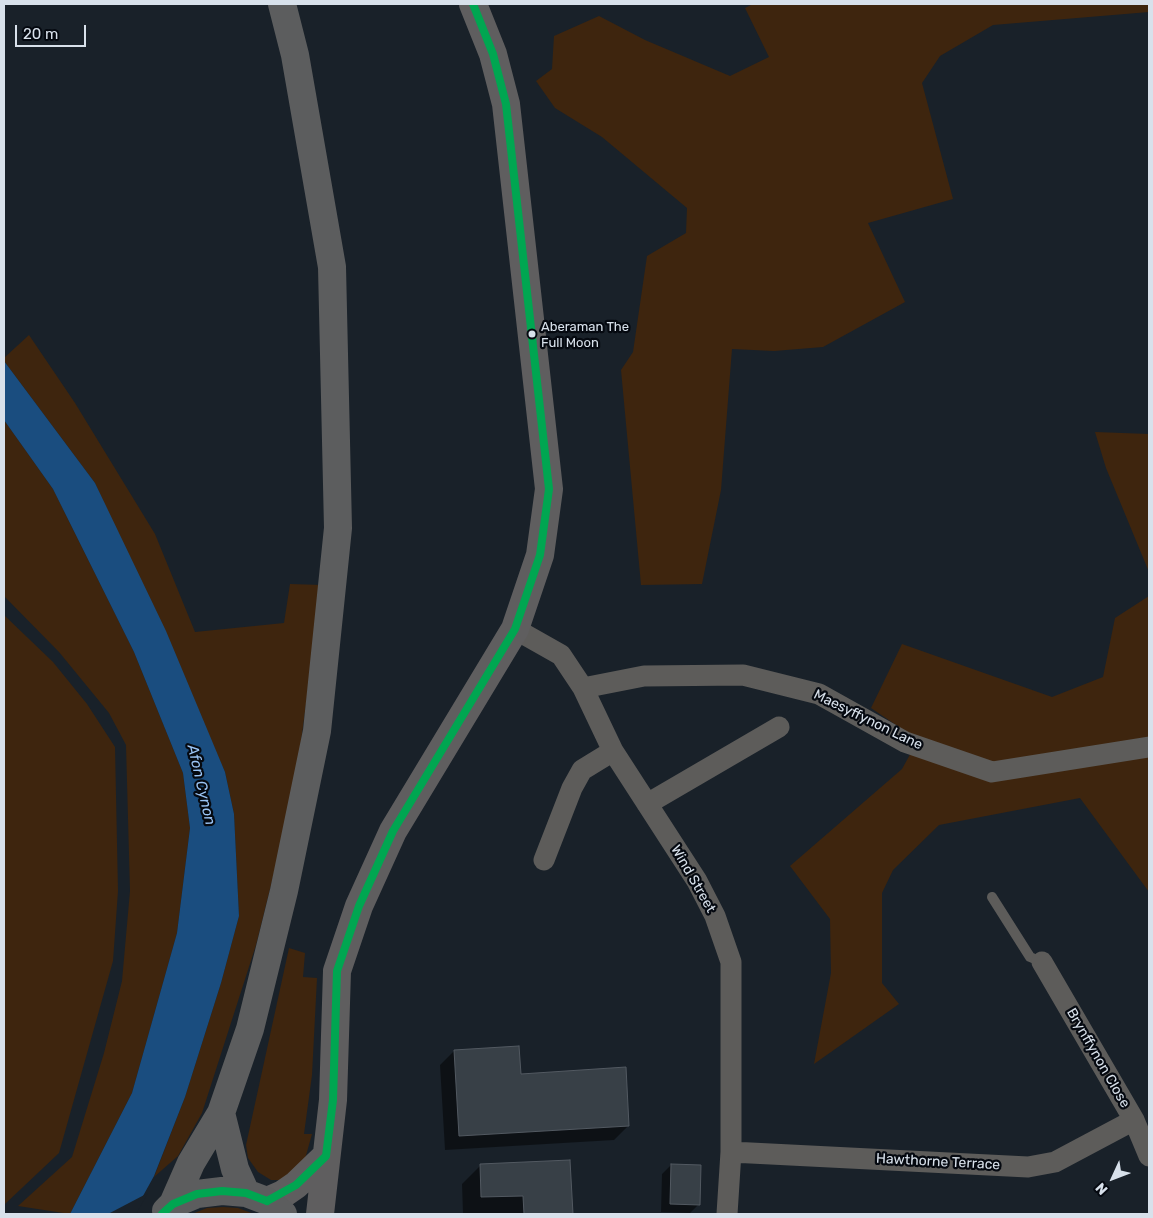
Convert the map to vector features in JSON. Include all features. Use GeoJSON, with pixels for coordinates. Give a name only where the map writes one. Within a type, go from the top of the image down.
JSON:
{"type":"FeatureCollection","features":[{"type":"Feature","properties":{"kind":"main road"},"geometry":{"type":"LineString","coordinates":[[168,1209],[191,1163],[221,1113],[250,1029],[284,891],[315,740],[338,528],[332,267],[295,55],[282,4]]}},
{"type":"Feature","properties":{"kind":"main road"},"geometry":{"type":"LineString","coordinates":[[320,1214],[333,1100],[338,972],[359,906],[393,832],[515,629],[540,555],[549,489],[506,104],[493,54],[473,4]]}},
{"type":"Feature","properties":{"kind":"main road"},"geometry":{"type":"LineString","coordinates":[[221,1113],[235,1169],[265,1203]]}},
{"type":"Feature","properties":{"kind":"main road"},"geometry":{"type":"LineString","coordinates":[[168,1209],[197,1194],[222,1190],[265,1203],[296,1185],[326,1156]]}},
{"type":"Feature","properties":{"kind":"street","name":"Wind Street"},"geometry":{"type":"LineString","coordinates":[[515,629],[561,655],[584,688],[613,751],[697,881],[715,916],[731,962],[731,1152],[726,1214]]}},
{"type":"Feature","properties":{"kind":"street","name":"Maesyffynon Lane"},"geometry":{"type":"LineString","coordinates":[[584,688],[644,676],[743,675],[820,694],[905,742],[992,772],[1149,747]]}},
{"type":"Feature","properties":{"kind":"street"},"geometry":{"type":"LineString","coordinates":[[647,804],[779,728]]}},
{"type":"Feature","properties":{"kind":"street"},"geometry":{"type":"LineString","coordinates":[[544,860],[572,788],[582,770],[613,751]]}},
{"type":"Feature","properties":{"kind":"street","name":"Brynffynon Close"},"geometry":{"type":"LineString","coordinates":[[1042,962],[1134,1120],[1149,1156]]}},
{"type":"Feature","properties":{"kind":"street","name":"Hawthorne Terrace"},"geometry":{"type":"LineString","coordinates":[[731,1152],[1028,1167],[1055,1162],[1134,1120]]}},
{"type":"Feature","properties":{"kind":"lane"},"geometry":{"type":"LineString","coordinates":[[992,897],[1030,957],[1042,962]]}},
{"type":"Feature","properties":{"kind":"shaded area"},"geometry":{"type":"Polygon","coordinates":[[[753,4],[1149,4],[1149,12],[993,25],[940,56],[922,83],[953,199],[868,223],[905,302],[823,347],[774,351],[732,349],[721,490],[702,584],[641,585],[621,370],[633,352],[647,256],[686,233],[687,208],[602,137],[555,108],[536,81],[552,69],[554,36],[599,16],[645,40],[730,76],[769,57],[745,8],[753,4]]]}},
{"type":"Feature","properties":{"kind":"shaded area"},"geometry":{"type":"Polygon","coordinates":[[[29,335],[75,403],[155,534],[195,632],[284,623],[290,584],[322,585],[294,793],[256,945],[202,1113],[178,1156],[154,1177],[185,1097],[221,983],[239,916],[234,814],[225,772],[95,483],[4,361],[4,358],[29,335]]]}},
{"type":"Feature","properties":{"kind":"shaded area"},"geometry":{"type":"Polygon","coordinates":[[[4,420],[53,489],[134,652],[183,773],[190,828],[177,933],[132,1093],[70,1214],[18,1206],[72,1157],[104,1053],[122,981],[130,891],[126,745],[109,713],[59,652],[4,596],[4,420]]]}},
{"type":"Feature","properties":{"kind":"shaded area"},"geometry":{"type":"Polygon","coordinates":[[[1095,432],[1149,434],[1149,572],[1106,468],[1095,432]]]}},
{"type":"Feature","properties":{"kind":"shaded area"},"geometry":{"type":"Polygon","coordinates":[[[1149,596],[1149,892],[1080,798],[939,825],[893,870],[882,893],[882,983],[899,1004],[814,1064],[831,973],[830,919],[790,866],[902,769],[918,740],[871,708],[902,644],[1052,697],[1103,677],[1115,618],[1149,596]]]}},
{"type":"Feature","properties":{"kind":"shaded area"},"geometry":{"type":"Polygon","coordinates":[[[4,615],[53,662],[87,704],[115,747],[118,891],[113,961],[59,1153],[5,1204],[4,615]]]}},
{"type":"Feature","properties":{"kind":"shaded area"},"geometry":{"type":"Polygon","coordinates":[[[289,948],[305,953],[303,977],[317,978],[312,1075],[304,1134],[312,1134],[305,1159],[284,1180],[271,1180],[258,1172],[248,1158],[246,1145],[289,948]]]}},
{"type":"Feature","properties":{"kind":"shaded area"},"geometry":{"type":"Polygon","coordinates":[[[207,1208],[238,1208],[254,1214],[192,1214],[207,1208]]]}},
{"type":"Feature","properties":{"kind":"water","name":"Afon Cynon"},"geometry":{"type":"Polygon","coordinates":[[[4,361],[95,483],[166,631],[225,772],[234,814],[239,916],[221,983],[185,1097],[154,1176],[133,1214],[70,1214],[132,1093],[177,933],[190,828],[183,773],[134,652],[53,489],[4,420],[4,361]]]}},
{"type":"Feature","properties":{"kind":"pier"},"geometry":{"type":"Polygon","coordinates":[[[148,1193],[136,1214],[108,1214],[148,1193]]]}},
{"type":"Feature","properties":{"kind":"building"},"geometry":{"type":"Polygon","coordinates":[[[519,1046],[521,1074],[626,1067],[629,1126],[459,1136],[454,1050],[519,1046]]]}},
{"type":"Feature","properties":{"kind":"building"},"geometry":{"type":"Polygon","coordinates":[[[570,1160],[573,1214],[524,1214],[523,1196],[481,1197],[480,1164],[570,1160]]]}},
{"type":"Feature","properties":{"kind":"building"},"geometry":{"type":"Polygon","coordinates":[[[671,1164],[701,1165],[700,1205],[670,1204],[671,1164]]]}},
{"type":"Feature","properties":{"kind":"transit line"},"geometry":{"type":"LineString","coordinates":[[267,1201],[296,1185],[326,1156],[333,1100],[337,971],[359,906],[393,831],[515,629],[540,555],[549,489],[506,104],[493,54],[473,4]]}},
{"type":"Feature","properties":{"kind":"transit line"},"geometry":{"type":"LineString","coordinates":[[162,1214],[173,1204],[197,1194],[222,1191],[246,1193],[267,1201]]}},
{"type":"Feature","properties":{"kind":"place","name":"Aberaman The Full Moon"},"geometry":{"type":"Point","coordinates":[532,334]}}]}
